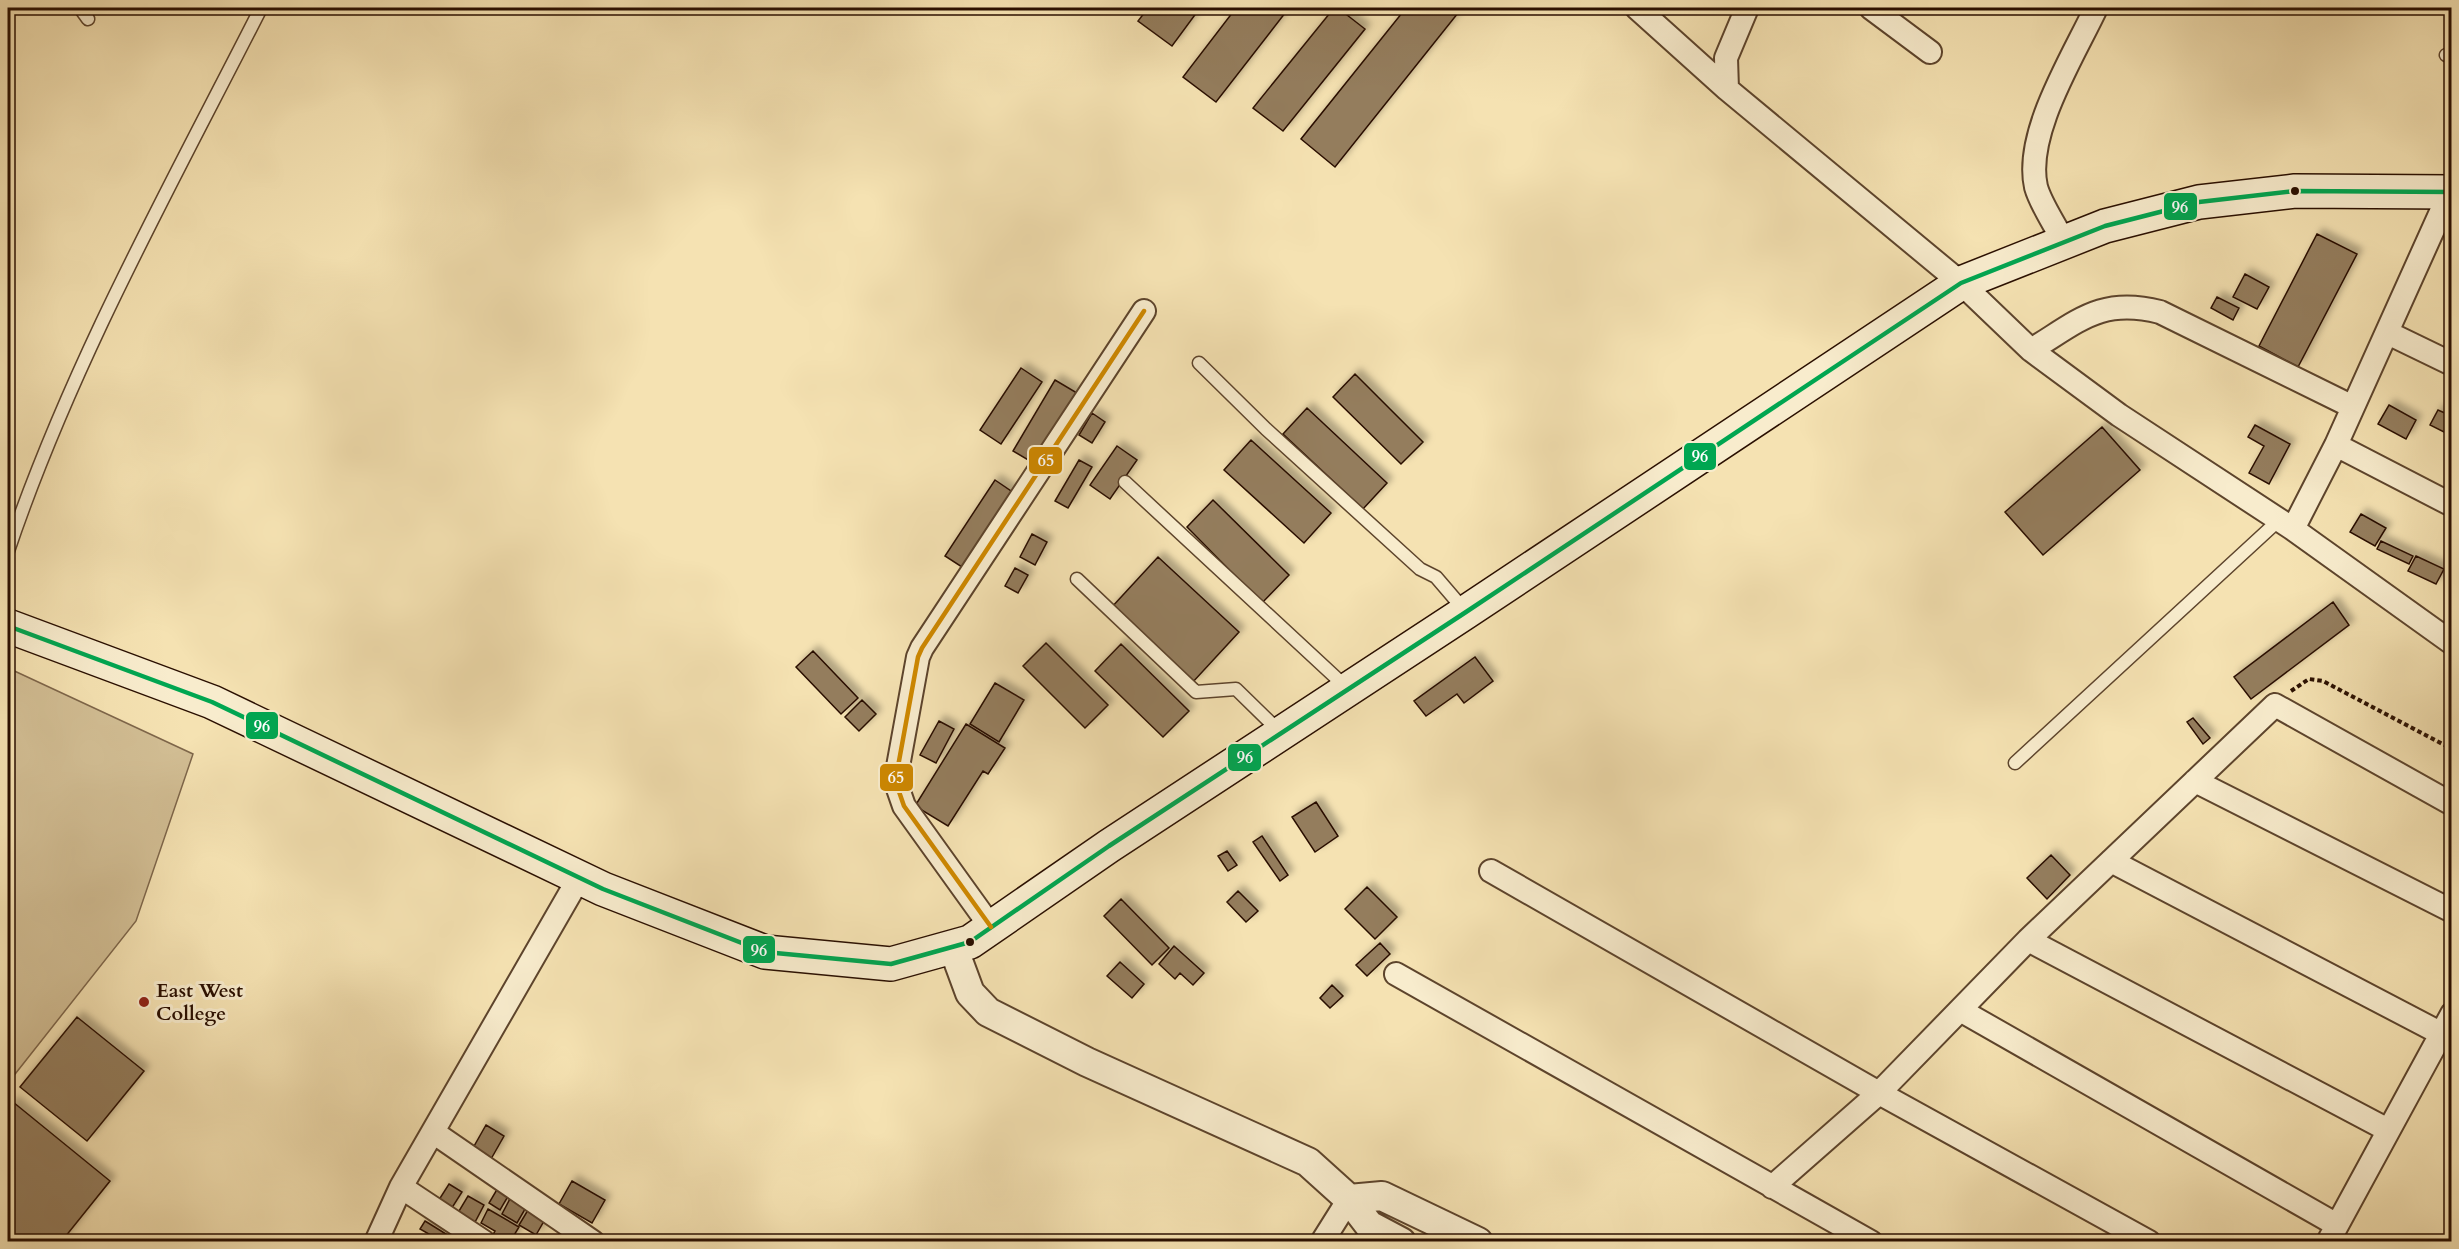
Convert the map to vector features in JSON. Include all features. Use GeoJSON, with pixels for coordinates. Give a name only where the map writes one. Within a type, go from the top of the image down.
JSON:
{"type":"FeatureCollection","features":[{"type":"Feature","properties":{"kind":"main road"},"geometry":{"type":"LineString","coordinates":[[8,626],[213,702],[579,878],[765,952],[891,964],[970,942],[1347,689],[1961,283],[2104,226],[2199,202],[2295,191],[2451,192]]}},
{"type":"Feature","properties":{"kind":"street"},"geometry":{"type":"LineString","coordinates":[[1637,8],[1727,89],[1961,283],[2031,350],[2119,414],[2286,524],[2451,643]]}},
{"type":"Feature","properties":{"kind":"street"},"geometry":{"type":"LineString","coordinates":[[1727,89],[1725,58],[1747,8]]}},
{"type":"Feature","properties":{"kind":"street"},"geometry":{"type":"LineString","coordinates":[[1870,8],[1930,52]]}},
{"type":"Feature","properties":{"kind":"street"},"geometry":{"type":"LineString","coordinates":[[2063,241],[2037,190],[2033,164],[2044,118],[2096,8]]}},
{"type":"Feature","properties":{"kind":"street"},"geometry":{"type":"LineString","coordinates":[[2286,524],[2336,445],[2451,192]]}},
{"type":"Feature","properties":{"kind":"street"},"geometry":{"type":"LineString","coordinates":[[2031,350],[2093,312],[2113,306],[2136,306],[2160,312],[2353,407]]}},
{"type":"Feature","properties":{"kind":"street"},"geometry":{"type":"LineString","coordinates":[[991,927],[904,806],[899,792],[897,772],[918,657],[1144,310]]}},
{"type":"Feature","properties":{"kind":"street"},"geometry":{"type":"LineString","coordinates":[[2388,333],[2451,364]]}},
{"type":"Feature","properties":{"kind":"street"},"geometry":{"type":"LineString","coordinates":[[2336,445],[2451,505]]}},
{"type":"Feature","properties":{"kind":"street"},"geometry":{"type":"LineString","coordinates":[[1772,1187],[1879,1093],[2028,940],[2275,705],[2451,804]]}},
{"type":"Feature","properties":{"kind":"street"},"geometry":{"type":"LineString","coordinates":[[2195,781],[2451,911]]}},
{"type":"Feature","properties":{"kind":"street"},"geometry":{"type":"LineString","coordinates":[[1960,1010],[2332,1233],[2446,1023],[2111,861]]}},
{"type":"Feature","properties":{"kind":"street"},"geometry":{"type":"LineString","coordinates":[[1491,872],[1879,1093],[2149,1242]]}},
{"type":"Feature","properties":{"kind":"street"},"geometry":{"type":"LineString","coordinates":[[376,1242],[401,1187],[579,878]]}},
{"type":"Feature","properties":{"kind":"street"},"geometry":{"type":"LineString","coordinates":[[2028,940],[2388,1130]]}},
{"type":"Feature","properties":{"kind":"street"},"geometry":{"type":"LineString","coordinates":[[953,946],[970,993],[988,1012],[1086,1062],[1308,1162],[1349,1199],[1369,1225],[1401,1242]]}},
{"type":"Feature","properties":{"kind":"street"},"geometry":{"type":"LineString","coordinates":[[1396,974],[1871,1242]]}},
{"type":"Feature","properties":{"kind":"street"},"geometry":{"type":"LineString","coordinates":[[433,1132],[593,1242]]}},
{"type":"Feature","properties":{"kind":"street"},"geometry":{"type":"LineString","coordinates":[[401,1187],[484,1242]]}},
{"type":"Feature","properties":{"kind":"street"},"geometry":{"type":"LineString","coordinates":[[1349,1199],[1382,1196],[1478,1242]]}},
{"type":"Feature","properties":{"kind":"street"},"geometry":{"type":"LineString","coordinates":[[1322,1242],[1349,1199]]}},
{"type":"Feature","properties":{"kind":"lane"},"geometry":{"type":"LineString","coordinates":[[80,8],[88,19]]}},
{"type":"Feature","properties":{"kind":"lane"},"geometry":{"type":"LineString","coordinates":[[8,551],[34,473],[133,260],[261,8]]}},
{"type":"Feature","properties":{"kind":"lane"},"geometry":{"type":"LineString","coordinates":[[1199,363],[1266,429],[1420,569],[1436,577],[1466,612]]}},
{"type":"Feature","properties":{"kind":"lane"},"geometry":{"type":"LineString","coordinates":[[1125,482],[1347,689]]}},
{"type":"Feature","properties":{"kind":"lane"},"geometry":{"type":"LineString","coordinates":[[2015,763],[2286,524]]}},
{"type":"Feature","properties":{"kind":"lane"},"geometry":{"type":"LineString","coordinates":[[1077,579],[1196,692],[1236,690],[1281,733]]}},
{"type":"Feature","properties":{"kind":"path"},"geometry":{"type":"LineString","coordinates":[[2275,705],[2309,678],[2323,681],[2451,749]]}},
{"type":"Feature","properties":{"kind":"shaded area"},"geometry":{"type":"Polygon","coordinates":[[[8,668],[193,754],[136,921],[8,1083],[8,668]]]}},
{"type":"Feature","properties":{"kind":"building"},"geometry":{"type":"Polygon","coordinates":[[[1148,8],[1200,8],[1172,46],[1138,21],[1148,8]]]}},
{"type":"Feature","properties":{"kind":"building"},"geometry":{"type":"Polygon","coordinates":[[[1236,8],[1289,8],[1216,102],[1183,77],[1236,8]]]}},
{"type":"Feature","properties":{"kind":"building"},"geometry":{"type":"Polygon","coordinates":[[[1334,8],[1338,8],[1365,29],[1283,131],[1253,108],[1334,8]]]}},
{"type":"Feature","properties":{"kind":"building"},"geometry":{"type":"Polygon","coordinates":[[[1406,8],[1462,8],[1335,167],[1301,139],[1406,8]]]}},
{"type":"Feature","properties":{"kind":"building"},"geometry":{"type":"Polygon","coordinates":[[[2317,234],[2357,254],[2298,367],[2259,346],[2317,234]]]}},
{"type":"Feature","properties":{"kind":"building"},"geometry":{"type":"Polygon","coordinates":[[[2245,274],[2269,287],[2257,309],[2233,297],[2245,274]]]}},
{"type":"Feature","properties":{"kind":"building"},"geometry":{"type":"Polygon","coordinates":[[[2217,297],[2239,308],[2233,320],[2211,308],[2217,297]]]}},
{"type":"Feature","properties":{"kind":"building"},"geometry":{"type":"Polygon","coordinates":[[[1021,368],[1042,382],[1001,444],[980,430],[1021,368]]]}},
{"type":"Feature","properties":{"kind":"building"},"geometry":{"type":"Polygon","coordinates":[[[1355,374],[1423,442],[1401,464],[1333,397],[1355,374]]]}},
{"type":"Feature","properties":{"kind":"building"},"geometry":{"type":"Polygon","coordinates":[[[1055,380],[1077,393],[1035,464],[1013,451],[1055,380]]]}},
{"type":"Feature","properties":{"kind":"building"},"geometry":{"type":"Polygon","coordinates":[[[2389,405],[2416,420],[2406,439],[2378,424],[2389,405]]]}},
{"type":"Feature","properties":{"kind":"building"},"geometry":{"type":"Polygon","coordinates":[[[1307,408],[1387,483],[1363,509],[1283,434],[1307,408]]]}},
{"type":"Feature","properties":{"kind":"building"},"geometry":{"type":"Polygon","coordinates":[[[2449,409],[2452,418],[2444,432],[2430,425],[2438,410],[2447,414],[2449,409]]]}},
{"type":"Feature","properties":{"kind":"building"},"geometry":{"type":"Polygon","coordinates":[[[1092,413],[1105,422],[1092,443],[1079,435],[1092,413]]]}},
{"type":"Feature","properties":{"kind":"building"},"geometry":{"type":"Polygon","coordinates":[[[2255,425],[2290,444],[2269,484],[2249,473],[2264,446],[2248,437],[2255,425]]]}},
{"type":"Feature","properties":{"kind":"building"},"geometry":{"type":"Polygon","coordinates":[[[2102,427],[2140,470],[2043,555],[2005,512],[2102,427]]]}},
{"type":"Feature","properties":{"kind":"building"},"geometry":{"type":"Polygon","coordinates":[[[1251,440],[1331,513],[1304,543],[1224,470],[1251,440]]]}},
{"type":"Feature","properties":{"kind":"building"},"geometry":{"type":"Polygon","coordinates":[[[1117,446],[1137,460],[1110,499],[1090,485],[1117,446]]]}},
{"type":"Feature","properties":{"kind":"building"},"geometry":{"type":"Polygon","coordinates":[[[1079,460],[1092,467],[1068,508],[1055,501],[1079,460]]]}},
{"type":"Feature","properties":{"kind":"building"},"geometry":{"type":"Polygon","coordinates":[[[995,480],[1014,493],[965,569],[945,556],[995,480]]]}},
{"type":"Feature","properties":{"kind":"building"},"geometry":{"type":"Polygon","coordinates":[[[1213,500],[1289,575],[1262,603],[1187,527],[1213,500]]]}},
{"type":"Feature","properties":{"kind":"building"},"geometry":{"type":"Polygon","coordinates":[[[2361,514],[2386,528],[2375,546],[2350,532],[2361,514]]]}},
{"type":"Feature","properties":{"kind":"building"},"geometry":{"type":"Polygon","coordinates":[[[1032,534],[1047,542],[1035,565],[1020,557],[1032,534]]]}},
{"type":"Feature","properties":{"kind":"building"},"geometry":{"type":"Polygon","coordinates":[[[2381,541],[2413,556],[2409,564],[2377,549],[2381,541]]]}},
{"type":"Feature","properties":{"kind":"building"},"geometry":{"type":"Polygon","coordinates":[[[2416,556],[2444,569],[2436,584],[2408,571],[2416,556]]]}},
{"type":"Feature","properties":{"kind":"building"},"geometry":{"type":"Polygon","coordinates":[[[1158,557],[1239,632],[1192,683],[1111,608],[1158,557]]]}},
{"type":"Feature","properties":{"kind":"building"},"geometry":{"type":"Polygon","coordinates":[[[1015,568],[1028,575],[1018,593],[1005,586],[1015,568]]]}},
{"type":"Feature","properties":{"kind":"building"},"geometry":{"type":"Polygon","coordinates":[[[2333,602],[2349,625],[2251,699],[2234,677],[2333,602]]]}},
{"type":"Feature","properties":{"kind":"building"},"geometry":{"type":"Polygon","coordinates":[[[1046,643],[1108,705],[1085,728],[1023,666],[1046,643]]]}},
{"type":"Feature","properties":{"kind":"building"},"geometry":{"type":"Polygon","coordinates":[[[1121,644],[1189,711],[1163,737],[1095,671],[1121,644]]]}},
{"type":"Feature","properties":{"kind":"building"},"geometry":{"type":"Polygon","coordinates":[[[813,651],[858,698],[841,714],[796,667],[813,651]]]}},
{"type":"Feature","properties":{"kind":"building"},"geometry":{"type":"Polygon","coordinates":[[[1475,657],[1493,681],[1464,703],[1457,694],[1426,716],[1414,701],[1475,657]]]}},
{"type":"Feature","properties":{"kind":"building"},"geometry":{"type":"Polygon","coordinates":[[[995,683],[1024,700],[999,742],[970,724],[995,683]]]}},
{"type":"Feature","properties":{"kind":"building"},"geometry":{"type":"Polygon","coordinates":[[[862,700],[876,714],[859,731],[845,717],[862,700]]]}},
{"type":"Feature","properties":{"kind":"building"},"geometry":{"type":"Polygon","coordinates":[[[2193,718],[2210,738],[2203,744],[2187,722],[2193,718]]]}},
{"type":"Feature","properties":{"kind":"building"},"geometry":{"type":"Polygon","coordinates":[[[939,721],[954,729],[936,763],[920,755],[939,721]]]}},
{"type":"Feature","properties":{"kind":"building"},"geometry":{"type":"Polygon","coordinates":[[[966,724],[1005,748],[988,774],[983,771],[948,826],[915,806],[966,724]]]}},
{"type":"Feature","properties":{"kind":"building"},"geometry":{"type":"Polygon","coordinates":[[[1316,802],[1338,836],[1315,852],[1292,817],[1316,802]]]}},
{"type":"Feature","properties":{"kind":"building"},"geometry":{"type":"Polygon","coordinates":[[[1262,836],[1288,875],[1280,881],[1253,842],[1262,836]]]}},
{"type":"Feature","properties":{"kind":"building"},"geometry":{"type":"Polygon","coordinates":[[[1227,851],[1237,865],[1228,871],[1218,856],[1227,851]]]}},
{"type":"Feature","properties":{"kind":"building"},"geometry":{"type":"Polygon","coordinates":[[[2051,855],[2070,875],[2047,899],[2027,878],[2051,855]]]}},
{"type":"Feature","properties":{"kind":"building"},"geometry":{"type":"Polygon","coordinates":[[[1367,887],[1397,917],[1375,939],[1345,909],[1367,887]]]}},
{"type":"Feature","properties":{"kind":"building"},"geometry":{"type":"Polygon","coordinates":[[[1238,891],[1258,911],[1246,922],[1227,902],[1238,891]]]}},
{"type":"Feature","properties":{"kind":"building"},"geometry":{"type":"Polygon","coordinates":[[[1121,899],[1169,948],[1152,965],[1104,916],[1121,899]]]}},
{"type":"Feature","properties":{"kind":"building"},"geometry":{"type":"Polygon","coordinates":[[[1380,943],[1390,954],[1367,976],[1356,965],[1380,943]]]}},
{"type":"Feature","properties":{"kind":"building"},"geometry":{"type":"Polygon","coordinates":[[[1174,946],[1204,973],[1193,985],[1180,973],[1175,979],[1159,964],[1174,946]]]}},
{"type":"Feature","properties":{"kind":"building"},"geometry":{"type":"Polygon","coordinates":[[[1120,962],[1144,984],[1132,998],[1107,976],[1120,962]]]}},
{"type":"Feature","properties":{"kind":"building"},"geometry":{"type":"Polygon","coordinates":[[[1332,985],[1343,996],[1330,1008],[1320,998],[1332,985]]]}},
{"type":"Feature","properties":{"kind":"building"},"geometry":{"type":"Polygon","coordinates":[[[77,1017],[144,1071],[87,1141],[20,1087],[77,1017]]]}},
{"type":"Feature","properties":{"kind":"building"},"geometry":{"type":"Polygon","coordinates":[[[13,1102],[110,1181],[61,1242],[8,1242],[8,1108],[13,1102]]]}},
{"type":"Feature","properties":{"kind":"building"},"geometry":{"type":"Polygon","coordinates":[[[486,1125],[504,1136],[491,1159],[473,1148],[486,1125]]]}},
{"type":"Feature","properties":{"kind":"building"},"geometry":{"type":"Polygon","coordinates":[[[572,1181],[605,1200],[592,1223],[559,1204],[572,1181]]]}},
{"type":"Feature","properties":{"kind":"building"},"geometry":{"type":"Polygon","coordinates":[[[449,1184],[462,1192],[448,1214],[435,1206],[449,1184]]]}},
{"type":"Feature","properties":{"kind":"building"},"geometry":{"type":"Polygon","coordinates":[[[499,1186],[510,1193],[500,1210],[489,1203],[499,1186]]]}},
{"type":"Feature","properties":{"kind":"building"},"geometry":{"type":"Polygon","coordinates":[[[512,1195],[528,1204],[517,1223],[502,1214],[512,1195]]]}},
{"type":"Feature","properties":{"kind":"building"},"geometry":{"type":"Polygon","coordinates":[[[468,1196],[484,1205],[473,1226],[456,1216],[468,1196]]]}},
{"type":"Feature","properties":{"kind":"building"},"geometry":{"type":"Polygon","coordinates":[[[531,1205],[548,1214],[536,1235],[519,1225],[531,1205]]]}},
{"type":"Feature","properties":{"kind":"building"},"geometry":{"type":"Polygon","coordinates":[[[488,1209],[519,1227],[510,1242],[498,1242],[491,1238],[495,1231],[481,1223],[488,1209]]]}},
{"type":"Feature","properties":{"kind":"building"},"geometry":{"type":"Polygon","coordinates":[[[425,1221],[446,1234],[441,1241],[420,1229],[425,1221]]]}},
{"type":"Feature","properties":{"kind":"transit line","name":"96"},"geometry":{"type":"LineString","coordinates":[[8,626],[212,702],[603,889],[765,952],[891,964],[970,942],[1109,846],[1961,283],[2105,226],[2199,202],[2295,191],[2452,192]]}},
{"type":"Feature","properties":{"kind":"transit line","name":"65"},"geometry":{"type":"LineString","coordinates":[[991,927],[904,806],[896,783],[918,657],[1144,311]]}},
{"type":"Feature","properties":{"kind":"place","name":"East West College"},"geometry":{"type":"Point","coordinates":[144,1002]}}]}
